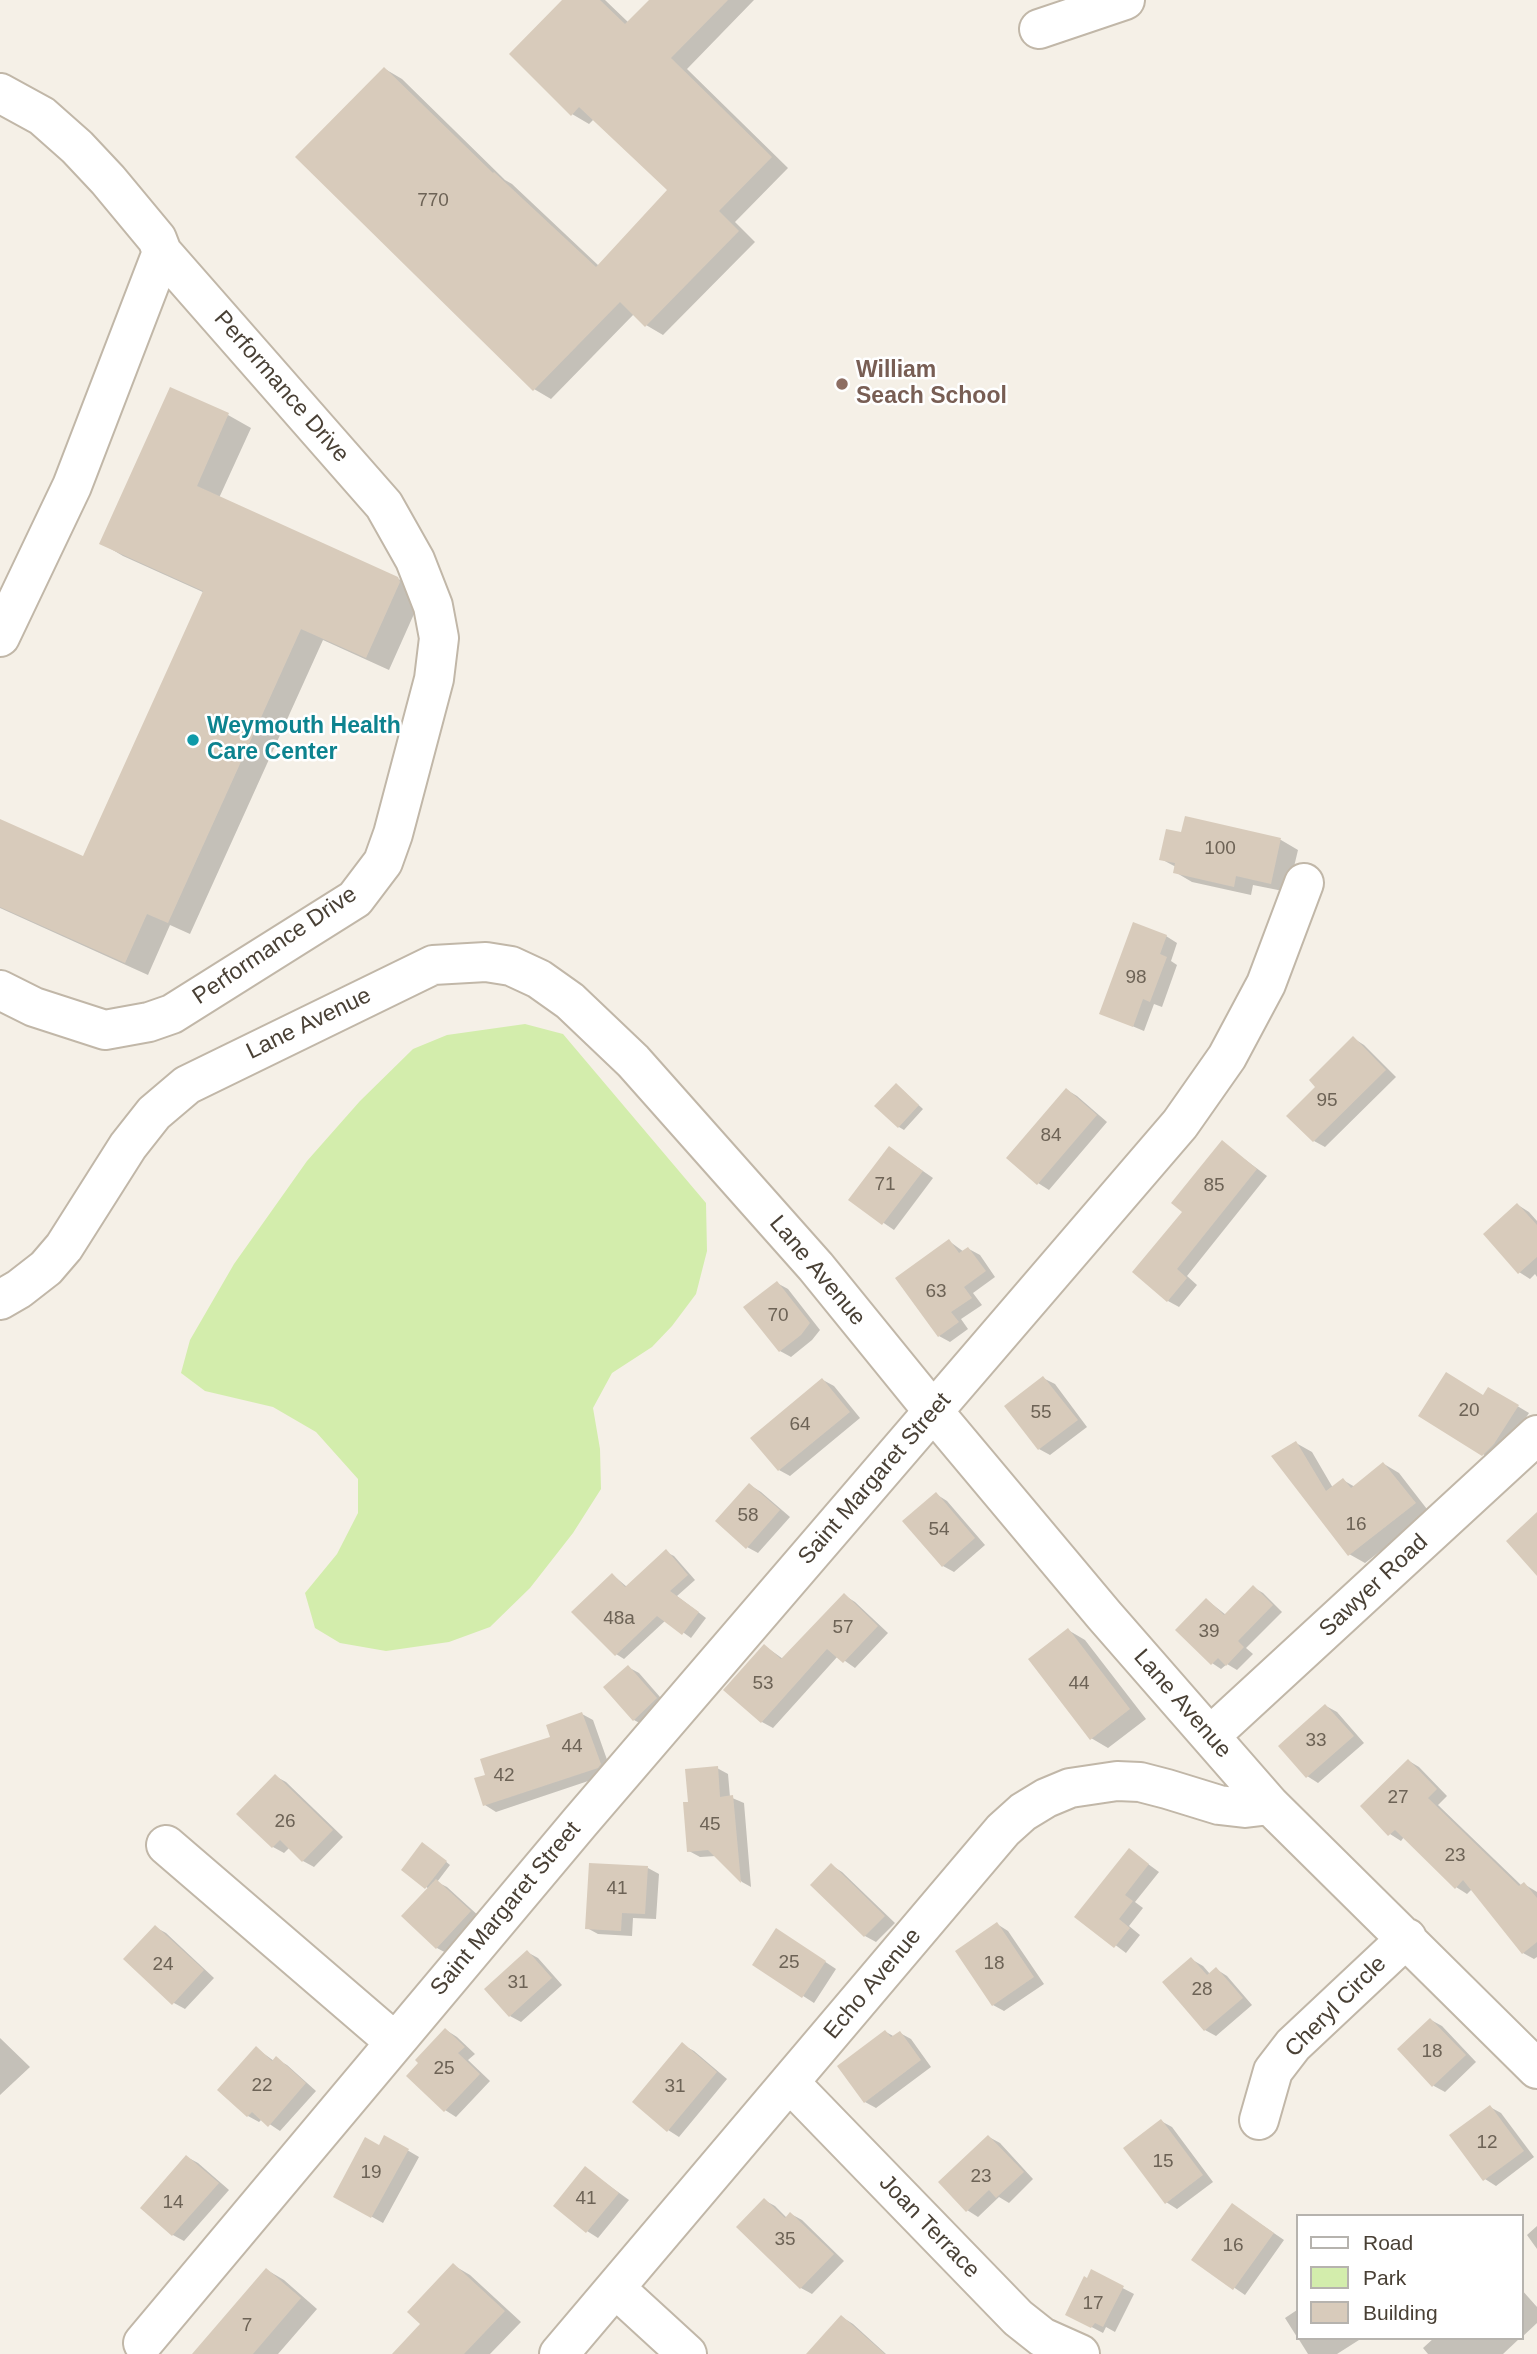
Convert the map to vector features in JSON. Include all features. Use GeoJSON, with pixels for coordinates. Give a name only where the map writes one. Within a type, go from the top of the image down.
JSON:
{"type":"FeatureCollection","features":[{"type":"Feature","properties":{"kind":"street"},"geometry":{"type":"LineString","coordinates":[[1040,29],[1125,0]]}},
{"type":"Feature","properties":{"kind":"street","name":"Performance Drive"},"geometry":{"type":"LineString","coordinates":[[0,93],[42,116],[77,147],[135,211],[157,239],[162,252],[384,505],[415,560],[433,606],[439,638],[434,679],[383,862],[355,899],[172,1014],[149,1023],[105,1030],[34,1007],[0,990]]}},
{"type":"Feature","properties":{"kind":"street"},"geometry":{"type":"LineString","coordinates":[[0,637],[72,486],[162,252]]}},
{"type":"Feature","properties":{"kind":"street","name":"Saint Margaret Street"},"geometry":{"type":"LineString","coordinates":[[143,2343],[394,2042],[1180,1124],[1227,1057],[1266,984],[1304,883]]}},
{"type":"Feature","properties":{"kind":"street","name":"Lane Avenue"},"geometry":{"type":"LineString","coordinates":[[0,1300],[46,1268],[64,1247],[128,1146],[154,1113],[187,1085],[433,964],[486,962],[511,966],[539,979],[570,1001],[608,1035],[816,1267],[1104,1615],[1269,1805],[1537,2069]]}},
{"type":"Feature","properties":{"kind":"street","name":"Sawyer Road"},"geometry":{"type":"LineString","coordinates":[[1210,1736],[1537,1435]]}},
{"type":"Feature","properties":{"kind":"street","name":"Echo Avenue"},"geometry":{"type":"LineString","coordinates":[[559,2354],[1003,1830],[1023,1812],[1070,1788],[1117,1781],[1140,1782],[1219,1805],[1245,1808],[1269,1805]]}},
{"type":"Feature","properties":{"kind":"street"},"geometry":{"type":"LineString","coordinates":[[166,1845],[394,2042]]}},
{"type":"Feature","properties":{"kind":"street","name":"Cheryl Circle"},"geometry":{"type":"LineString","coordinates":[[1259,2120],[1273,2071],[1293,2045],[1407,1938]]}},
{"type":"Feature","properties":{"kind":"street","name":"Joan Terrace"},"geometry":{"type":"LineString","coordinates":[[790,2084],[1017,2318],[1042,2337],[1080,2354]]}},
{"type":"Feature","properties":{"kind":"street"},"geometry":{"type":"LineString","coordinates":[[615,2288],[687,2354]]}},
{"type":"Feature","properties":{"kind":"green space"},"geometry":{"type":"Polygon","coordinates":[[[525,1024],[563,1034],[706,1203],[707,1251],[696,1294],[652,1347],[612,1373],[593,1408],[600,1449],[601,1489],[573,1533],[530,1588],[490,1627],[449,1642],[386,1651],[340,1643],[315,1628],[305,1593],[337,1554],[358,1513],[358,1479],[316,1432],[273,1407],[205,1391],[181,1373],[190,1340],[234,1264],[307,1161],[360,1101],[413,1049],[447,1035],[525,1024]]]}},
{"type":"Feature","properties":{"kind":"building"},"geometry":{"type":"Polygon","coordinates":[[[562,0],[600,0],[625,24],[649,0],[728,0],[671,58],[772,157],[719,211],[739,231],[645,327],[620,302],[533,391],[295,157],[384,67],[493,173],[596,267],[667,190],[579,107],[571,116],[509,54],[562,0]]]}},
{"type":"Feature","properties":{"kind":"building","name":"Weymouth Health Care Center"},"geometry":{"type":"Polygon","coordinates":[[[170,387],[229,413],[197,486],[398,577],[400,582],[366,658],[301,629],[168,923],[147,914],[125,963],[0,907],[0,819],[83,856],[203,591],[99,544],[170,387]]]}},
{"type":"Feature","properties":{"kind":"building"},"geometry":{"type":"Polygon","coordinates":[[[1185,816],[1281,838],[1271,884],[1236,876],[1234,887],[1173,873],[1175,863],[1159,860],[1166,829],[1181,832],[1185,816]]]}},
{"type":"Feature","properties":{"kind":"building"},"geometry":{"type":"Polygon","coordinates":[[[1133,922],[1167,935],[1160,954],[1167,957],[1150,1002],[1143,999],[1133,1027],[1099,1014],[1133,922]]]}},
{"type":"Feature","properties":{"kind":"building"},"geometry":{"type":"Polygon","coordinates":[[[1353,1036],[1386,1070],[1313,1142],[1286,1116],[1315,1087],[1309,1080],[1353,1036]]]}},
{"type":"Feature","properties":{"kind":"building"},"geometry":{"type":"Polygon","coordinates":[[[896,1083],[919,1105],[898,1128],[874,1106],[896,1083]]]}},
{"type":"Feature","properties":{"kind":"building"},"geometry":{"type":"Polygon","coordinates":[[[1066,1088],[1097,1115],[1037,1185],[1006,1158],[1066,1088]]]}},
{"type":"Feature","properties":{"kind":"building"},"geometry":{"type":"Polygon","coordinates":[[[1222,1140],[1257,1169],[1177,1269],[1187,1278],[1167,1302],[1132,1272],[1182,1212],[1171,1203],[1222,1140]]]}},
{"type":"Feature","properties":{"kind":"building"},"geometry":{"type":"Polygon","coordinates":[[[889,1146],[923,1171],[882,1225],[848,1200],[889,1146]]]}},
{"type":"Feature","properties":{"kind":"building"},"geometry":{"type":"Polygon","coordinates":[[[1517,1203],[1537,1225],[1537,1257],[1518,1274],[1483,1234],[1517,1203]]]}},
{"type":"Feature","properties":{"kind":"building"},"geometry":{"type":"Polygon","coordinates":[[[949,1239],[959,1253],[968,1247],[986,1271],[964,1287],[972,1298],[951,1312],[959,1322],[938,1337],[895,1278],[949,1239]]]}},
{"type":"Feature","properties":{"kind":"building"},"geometry":{"type":"Polygon","coordinates":[[[777,1281],[810,1323],[801,1335],[779,1352],[743,1307],[777,1281]]]}},
{"type":"Feature","properties":{"kind":"building"},"geometry":{"type":"Polygon","coordinates":[[[1446,1372],[1483,1395],[1488,1387],[1519,1405],[1494,1444],[1482,1456],[1418,1416],[1446,1372]]]}},
{"type":"Feature","properties":{"kind":"building"},"geometry":{"type":"Polygon","coordinates":[[[1043,1376],[1078,1420],[1038,1450],[1004,1406],[1043,1376]]]}},
{"type":"Feature","properties":{"kind":"building"},"geometry":{"type":"Polygon","coordinates":[[[822,1378],[850,1412],[778,1471],[750,1438],[822,1378]]]}},
{"type":"Feature","properties":{"kind":"building"},"geometry":{"type":"Polygon","coordinates":[[[1296,1441],[1326,1491],[1343,1478],[1351,1488],[1383,1462],[1416,1503],[1348,1556],[1271,1456],[1296,1441]]]}},
{"type":"Feature","properties":{"kind":"building"},"geometry":{"type":"Polygon","coordinates":[[[749,1483],[780,1510],[746,1549],[715,1521],[749,1483]]]}},
{"type":"Feature","properties":{"kind":"building"},"geometry":{"type":"Polygon","coordinates":[[[936,1492],[975,1538],[942,1567],[902,1521],[936,1492]]]}},
{"type":"Feature","properties":{"kind":"building"},"geometry":{"type":"Polygon","coordinates":[[[1537,1512],[1537,1576],[1506,1541],[1537,1512]]]}},
{"type":"Feature","properties":{"kind":"building"},"geometry":{"type":"Polygon","coordinates":[[[666,1549],[688,1575],[670,1591],[699,1612],[682,1635],[657,1616],[615,1656],[571,1612],[612,1573],[625,1587],[666,1549]]]}},
{"type":"Feature","properties":{"kind":"building"},"geometry":{"type":"Polygon","coordinates":[[[1253,1585],[1273,1605],[1238,1641],[1244,1647],[1226,1666],[1218,1658],[1211,1665],[1175,1630],[1206,1598],[1224,1615],[1253,1585]]]}},
{"type":"Feature","properties":{"kind":"building"},"geometry":{"type":"Polygon","coordinates":[[[844,1593],[878,1626],[843,1663],[827,1649],[761,1723],[723,1690],[764,1644],[781,1659],[844,1593]]]}},
{"type":"Feature","properties":{"kind":"building"},"geometry":{"type":"Polygon","coordinates":[[[1068,1628],[1130,1709],[1090,1740],[1028,1659],[1068,1628]]]}},
{"type":"Feature","properties":{"kind":"building"},"geometry":{"type":"Polygon","coordinates":[[[628,1665],[657,1698],[633,1721],[603,1687],[628,1665]]]}},
{"type":"Feature","properties":{"kind":"building"},"geometry":{"type":"Polygon","coordinates":[[[1325,1704],[1354,1736],[1306,1778],[1278,1746],[1325,1704]]]}},
{"type":"Feature","properties":{"kind":"building"},"geometry":{"type":"Polygon","coordinates":[[[582,1712],[601,1764],[598,1768],[483,1806],[474,1778],[485,1775],[480,1759],[550,1737],[546,1725],[582,1712]]]}},
{"type":"Feature","properties":{"kind":"building"},"geometry":{"type":"Polygon","coordinates":[[[1408,1759],[1437,1789],[1428,1798],[1519,1886],[1524,1882],[1537,1898],[1537,1942],[1522,1954],[1463,1880],[1455,1889],[1395,1830],[1388,1836],[1360,1806],[1408,1759]]]}},
{"type":"Feature","properties":{"kind":"building"},"geometry":{"type":"Polygon","coordinates":[[[718,1766],[720,1797],[733,1795],[741,1883],[708,1850],[687,1852],[683,1802],[688,1802],[685,1769],[718,1766]]]}},
{"type":"Feature","properties":{"kind":"building"},"geometry":{"type":"Polygon","coordinates":[[[275,1774],[333,1830],[302,1862],[280,1840],[272,1848],[236,1814],[275,1774]]]}},
{"type":"Feature","properties":{"kind":"building"},"geometry":{"type":"Polygon","coordinates":[[[422,1842],[447,1861],[425,1889],[401,1870],[422,1842]]]}},
{"type":"Feature","properties":{"kind":"building"},"geometry":{"type":"Polygon","coordinates":[[[1129,1848],[1149,1864],[1125,1895],[1133,1901],[1119,1919],[1130,1928],[1114,1948],[1074,1917],[1129,1848]]]}},
{"type":"Feature","properties":{"kind":"building"},"geometry":{"type":"Polygon","coordinates":[[[589,1863],[648,1866],[645,1914],[622,1913],[621,1931],[585,1929],[589,1863]]]}},
{"type":"Feature","properties":{"kind":"building"},"geometry":{"type":"Polygon","coordinates":[[[831,1863],[885,1916],[864,1937],[810,1885],[831,1863]]]}},
{"type":"Feature","properties":{"kind":"building"},"geometry":{"type":"Polygon","coordinates":[[[436,1879],[471,1911],[436,1949],[401,1916],[436,1879]]]}},
{"type":"Feature","properties":{"kind":"building"},"geometry":{"type":"Polygon","coordinates":[[[997,1922],[1034,1977],[992,2006],[955,1951],[997,1922]]]}},
{"type":"Feature","properties":{"kind":"building"},"geometry":{"type":"Polygon","coordinates":[[[155,1925],[204,1970],[172,2005],[123,1959],[155,1925]]]}},
{"type":"Feature","properties":{"kind":"building"},"geometry":{"type":"Polygon","coordinates":[[[776,1928],[826,1961],[802,1998],[752,1965],[776,1928]]]}},
{"type":"Feature","properties":{"kind":"building"},"geometry":{"type":"Polygon","coordinates":[[[527,1950],[552,1978],[509,2017],[484,1989],[527,1950]]]}},
{"type":"Feature","properties":{"kind":"building"},"geometry":{"type":"Polygon","coordinates":[[[1191,1957],[1207,1975],[1216,1967],[1243,1998],[1204,2031],[1162,1982],[1191,1957]]]}},
{"type":"Feature","properties":{"kind":"building"},"geometry":{"type":"Polygon","coordinates":[[[1430,2018],[1466,2055],[1432,2087],[1397,2049],[1430,2018]]]}},
{"type":"Feature","properties":{"kind":"building"},"geometry":{"type":"Polygon","coordinates":[[[445,2028],[465,2047],[458,2053],[480,2074],[444,2112],[406,2076],[418,2063],[415,2060],[445,2028]]]}},
{"type":"Feature","properties":{"kind":"building"},"geometry":{"type":"Polygon","coordinates":[[[885,2030],[891,2037],[900,2031],[921,2060],[864,2103],[837,2066],[885,2030]]]}},
{"type":"Feature","properties":{"kind":"building"},"geometry":{"type":"Polygon","coordinates":[[[682,2042],[717,2072],[667,2132],[632,2102],[682,2042]]]}},
{"type":"Feature","properties":{"kind":"building"},"geometry":{"type":"Polygon","coordinates":[[[256,2046],[272,2061],[276,2056],[306,2083],[268,2127],[252,2112],[247,2117],[217,2090],[256,2046]]]}},
{"type":"Feature","properties":{"kind":"building"},"geometry":{"type":"Polygon","coordinates":[[[1490,2105],[1524,2151],[1483,2181],[1449,2135],[1490,2105]]]}},
{"type":"Feature","properties":{"kind":"building"},"geometry":{"type":"Polygon","coordinates":[[[1161,2119],[1203,2175],[1165,2204],[1123,2148],[1161,2119]]]}},
{"type":"Feature","properties":{"kind":"building"},"geometry":{"type":"Polygon","coordinates":[[[384,2135],[409,2149],[371,2218],[333,2197],[365,2137],[379,2145],[384,2135]]]}},
{"type":"Feature","properties":{"kind":"building"},"geometry":{"type":"Polygon","coordinates":[[[988,2135],[1024,2172],[996,2198],[989,2190],[966,2212],[938,2182],[988,2135]]]}},
{"type":"Feature","properties":{"kind":"building"},"geometry":{"type":"Polygon","coordinates":[[[186,2155],[219,2183],[172,2236],[140,2208],[186,2155]]]}},
{"type":"Feature","properties":{"kind":"building"},"geometry":{"type":"Polygon","coordinates":[[[585,2166],[619,2193],[586,2233],[553,2206],[585,2166]]]}},
{"type":"Feature","properties":{"kind":"building"},"geometry":{"type":"Polygon","coordinates":[[[764,2198],[785,2218],[790,2212],[834,2254],[800,2289],[736,2227],[764,2198]]]}},
{"type":"Feature","properties":{"kind":"building"},"geometry":{"type":"Polygon","coordinates":[[[1232,2203],[1274,2233],[1233,2290],[1191,2260],[1232,2203]]]}},
{"type":"Feature","properties":{"kind":"building"},"geometry":{"type":"Polygon","coordinates":[[[453,2263],[505,2311],[464,2354],[392,2354],[420,2324],[407,2312],[453,2263]]]}},
{"type":"Feature","properties":{"kind":"building"},"geometry":{"type":"Polygon","coordinates":[[[266,2268],[301,2298],[253,2354],[192,2354],[266,2268]]]}},
{"type":"Feature","properties":{"kind":"building"},"geometry":{"type":"Polygon","coordinates":[[[1091,2269],[1124,2286],[1103,2327],[1095,2323],[1091,2328],[1065,2315],[1084,2276],[1087,2278],[1091,2269]]]}},
{"type":"Feature","properties":{"kind":"building"},"geometry":{"type":"Polygon","coordinates":[[[841,2315],[885,2354],[806,2354],[841,2315]]]}},
{"type":"Feature","properties":{"kind":"place","name":"William Seach School"},"geometry":{"type":"Point","coordinates":[842,384]}},
{"type":"Feature","properties":{"kind":"place","name":"Weymouth Health Care Center"},"geometry":{"type":"Point","coordinates":[193,740]}}]}
